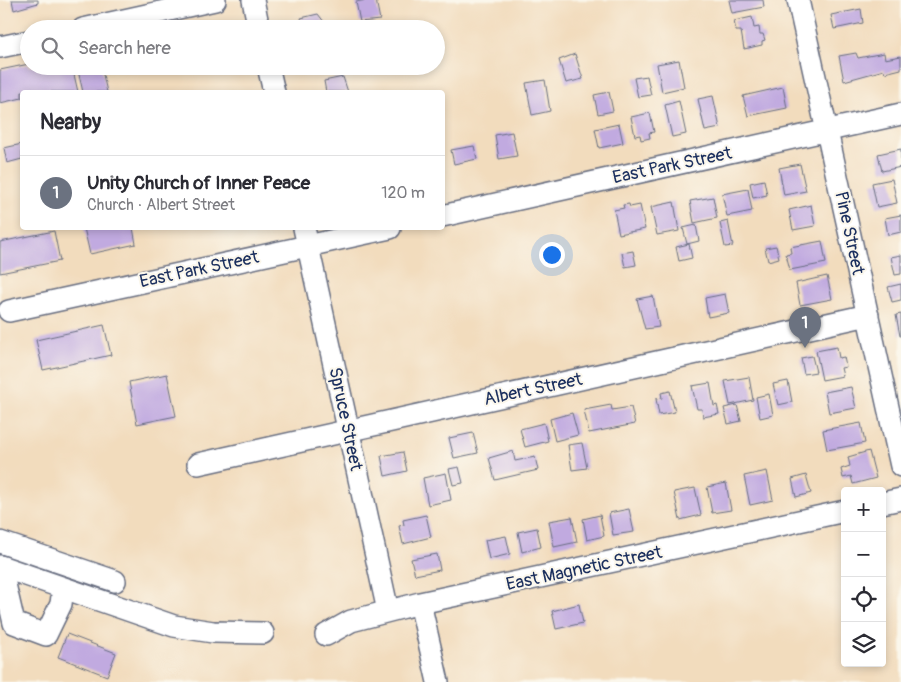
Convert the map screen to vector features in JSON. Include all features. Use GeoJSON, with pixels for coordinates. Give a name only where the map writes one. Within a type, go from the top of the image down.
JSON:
{"type":"FeatureCollection","features":[{"type":"Feature","properties":{"kind":"street"},"geometry":{"type":"LineString","coordinates":[[124,20],[215,0]]}},
{"type":"Feature","properties":{"kind":"street"},"geometry":{"type":"LineString","coordinates":[[253,0],[257,20]]}},
{"type":"Feature","properties":{"kind":"street","name":"Pine Street"},"geometry":{"type":"LineString","coordinates":[[798,0],[901,466]]}},
{"type":"Feature","properties":{"kind":"street"},"geometry":{"type":"LineString","coordinates":[[0,47],[20,43]]}},
{"type":"Feature","properties":{"kind":"street"},"geometry":{"type":"LineString","coordinates":[[270,75],[274,90]]}},
{"type":"Feature","properties":{"kind":"street","name":"East Park Street"},"geometry":{"type":"LineString","coordinates":[[445,215],[901,114]]}},
{"type":"Feature","properties":{"kind":"street","name":"East Park Street"},"geometry":{"type":"LineString","coordinates":[[9,311],[306,236],[369,230]]}},
{"type":"Feature","properties":{"kind":"street","name":"Spruce Street"},"geometry":{"type":"LineString","coordinates":[[306,236],[388,611]]}},
{"type":"Feature","properties":{"kind":"street","name":"Albert Street"},"geometry":{"type":"LineString","coordinates":[[198,464],[868,315]]}},
{"type":"Feature","properties":{"kind":"street"},"geometry":{"type":"LineString","coordinates":[[886,502],[901,499]]}},
{"type":"Feature","properties":{"kind":"street","name":"East Magnetic Street"},"geometry":{"type":"LineString","coordinates":[[326,634],[351,621],[420,603],[841,513]]}},
{"type":"Feature","properties":{"kind":"street"},"geometry":{"type":"LineString","coordinates":[[0,542],[115,581]]}},
{"type":"Feature","properties":{"kind":"street"},"geometry":{"type":"LineString","coordinates":[[1,567],[174,626],[213,632],[263,633]]}},
{"type":"Feature","properties":{"kind":"street"},"geometry":{"type":"LineString","coordinates":[[1,567],[14,622],[46,635],[61,604],[63,588]]}},
{"type":"Feature","properties":{"kind":"street"},"geometry":{"type":"LineString","coordinates":[[420,603],[438,682]]}},
{"type":"Feature","properties":{"kind":"building"},"geometry":{"type":"Polygon","coordinates":[[[12,0],[38,0],[38,3],[14,10],[12,0]]]}},
{"type":"Feature","properties":{"kind":"building"},"geometry":{"type":"Polygon","coordinates":[[[376,0],[380,20],[360,20],[356,2],[376,0]]]}},
{"type":"Feature","properties":{"kind":"building"},"geometry":{"type":"Polygon","coordinates":[[[729,0],[763,0],[764,7],[732,13],[729,0]]]}},
{"type":"Feature","properties":{"kind":"building"},"geometry":{"type":"Polygon","coordinates":[[[861,9],[863,23],[834,29],[831,15],[861,9]]]}},
{"type":"Feature","properties":{"kind":"building"},"geometry":{"type":"Polygon","coordinates":[[[318,14],[323,20],[302,20],[301,18],[318,14]]]}},
{"type":"Feature","properties":{"kind":"building"},"geometry":{"type":"Polygon","coordinates":[[[752,17],[754,28],[759,27],[760,34],[763,34],[765,40],[762,41],[762,45],[744,49],[741,31],[736,31],[734,21],[752,17]]]}},
{"type":"Feature","properties":{"kind":"building"},"geometry":{"type":"Polygon","coordinates":[[[856,53],[858,58],[884,53],[885,59],[901,56],[901,69],[885,73],[884,70],[844,81],[839,56],[856,53]]]}},
{"type":"Feature","properties":{"kind":"building"},"geometry":{"type":"Polygon","coordinates":[[[575,54],[583,79],[566,83],[559,60],[575,54]]]}},
{"type":"Feature","properties":{"kind":"building"},"geometry":{"type":"Polygon","coordinates":[[[679,60],[684,87],[662,92],[657,64],[679,60]]]}},
{"type":"Feature","properties":{"kind":"building"},"geometry":{"type":"Polygon","coordinates":[[[20,66],[20,75],[74,75],[78,90],[20,90],[20,98],[0,103],[0,70],[20,66]]]}},
{"type":"Feature","properties":{"kind":"building"},"geometry":{"type":"Polygon","coordinates":[[[79,75],[103,75],[107,90],[83,90],[79,75]]]}},
{"type":"Feature","properties":{"kind":"building"},"geometry":{"type":"Polygon","coordinates":[[[647,76],[651,95],[638,97],[634,78],[647,76]]]}},
{"type":"Feature","properties":{"kind":"building"},"geometry":{"type":"Polygon","coordinates":[[[343,77],[347,90],[326,90],[324,81],[343,77]]]}},
{"type":"Feature","properties":{"kind":"building"},"geometry":{"type":"Polygon","coordinates":[[[545,80],[550,111],[532,115],[526,83],[545,80]]]}},
{"type":"Feature","properties":{"kind":"building"},"geometry":{"type":"Polygon","coordinates":[[[783,87],[787,108],[748,116],[743,96],[783,87]]]}},
{"type":"Feature","properties":{"kind":"building"},"geometry":{"type":"Polygon","coordinates":[[[609,92],[613,111],[598,114],[594,95],[609,92]]]}},
{"type":"Feature","properties":{"kind":"building"},"geometry":{"type":"Polygon","coordinates":[[[713,96],[720,128],[705,131],[698,99],[713,96]]]}},
{"type":"Feature","properties":{"kind":"building"},"geometry":{"type":"Polygon","coordinates":[[[679,101],[686,134],[672,137],[665,105],[679,101]]]}},
{"type":"Feature","properties":{"kind":"building"},"geometry":{"type":"Polygon","coordinates":[[[650,113],[654,132],[649,133],[650,138],[641,140],[640,135],[635,136],[631,117],[650,113]]]}},
{"type":"Feature","properties":{"kind":"building"},"geometry":{"type":"Polygon","coordinates":[[[619,124],[623,143],[599,148],[595,129],[619,124]]]}},
{"type":"Feature","properties":{"kind":"building"},"geometry":{"type":"Polygon","coordinates":[[[512,132],[517,156],[499,159],[495,135],[512,132]]]}},
{"type":"Feature","properties":{"kind":"building"},"geometry":{"type":"Polygon","coordinates":[[[20,144],[20,160],[7,163],[4,148],[20,144]]]}},
{"type":"Feature","properties":{"kind":"building"},"geometry":{"type":"Polygon","coordinates":[[[474,146],[477,159],[454,164],[451,150],[474,146]]]}},
{"type":"Feature","properties":{"kind":"building"},"geometry":{"type":"Polygon","coordinates":[[[901,149],[901,167],[882,171],[878,154],[901,149]]]}},
{"type":"Feature","properties":{"kind":"building"},"geometry":{"type":"Polygon","coordinates":[[[800,164],[806,191],[784,195],[779,168],[800,164]]]}},
{"type":"Feature","properties":{"kind":"building"},"geometry":{"type":"Polygon","coordinates":[[[892,179],[897,203],[877,207],[872,183],[892,179]]]}},
{"type":"Feature","properties":{"kind":"building"},"geometry":{"type":"Polygon","coordinates":[[[764,180],[767,195],[753,198],[750,183],[764,180]]]}},
{"type":"Feature","properties":{"kind":"building"},"geometry":{"type":"Polygon","coordinates":[[[748,189],[752,211],[727,216],[722,194],[748,189]]]}},
{"type":"Feature","properties":{"kind":"building"},"geometry":{"type":"Polygon","coordinates":[[[713,197],[717,218],[694,223],[690,201],[713,197]]]}},
{"type":"Feature","properties":{"kind":"building"},"geometry":{"type":"Polygon","coordinates":[[[674,202],[679,231],[657,235],[651,207],[674,202]]]}},
{"type":"Feature","properties":{"kind":"building"},"geometry":{"type":"Polygon","coordinates":[[[629,204],[630,207],[640,205],[645,229],[619,234],[614,210],[624,208],[623,205],[629,204]]]}},
{"type":"Feature","properties":{"kind":"building"},"geometry":{"type":"Polygon","coordinates":[[[811,205],[815,226],[793,230],[789,210],[811,205]]]}},
{"type":"Feature","properties":{"kind":"building"},"geometry":{"type":"Polygon","coordinates":[[[901,215],[901,232],[888,235],[885,218],[901,215]]]}},
{"type":"Feature","properties":{"kind":"building"},"geometry":{"type":"Polygon","coordinates":[[[728,221],[733,246],[725,247],[720,223],[728,221]]]}},
{"type":"Feature","properties":{"kind":"building"},"geometry":{"type":"Polygon","coordinates":[[[696,225],[699,241],[687,244],[683,228],[696,225]]]}},
{"type":"Feature","properties":{"kind":"building"},"geometry":{"type":"Polygon","coordinates":[[[84,230],[133,230],[136,244],[90,254],[84,230]]]}},
{"type":"Feature","properties":{"kind":"building"},"geometry":{"type":"Polygon","coordinates":[[[54,231],[60,261],[0,273],[0,242],[54,231]]]}},
{"type":"Feature","properties":{"kind":"building"},"geometry":{"type":"Polygon","coordinates":[[[822,241],[826,263],[790,270],[786,254],[791,253],[790,247],[822,241]]]}},
{"type":"Feature","properties":{"kind":"building"},"geometry":{"type":"Polygon","coordinates":[[[689,244],[692,258],[679,261],[676,247],[689,244]]]}},
{"type":"Feature","properties":{"kind":"building"},"geometry":{"type":"Polygon","coordinates":[[[776,246],[779,258],[768,261],[765,248],[776,246]]]}},
{"type":"Feature","properties":{"kind":"building"},"geometry":{"type":"Polygon","coordinates":[[[633,251],[636,265],[625,267],[622,253],[633,251]]]}},
{"type":"Feature","properties":{"kind":"building"},"geometry":{"type":"Polygon","coordinates":[[[901,255],[901,274],[895,275],[891,257],[901,255]]]}},
{"type":"Feature","properties":{"kind":"building"},"geometry":{"type":"Polygon","coordinates":[[[827,276],[832,299],[800,305],[796,283],[827,276]]]}},
{"type":"Feature","properties":{"kind":"building"},"geometry":{"type":"Polygon","coordinates":[[[901,284],[901,300],[892,302],[888,287],[901,284]]]}},
{"type":"Feature","properties":{"kind":"building"},"geometry":{"type":"Polygon","coordinates":[[[725,294],[729,313],[708,317],[705,298],[725,294]]]}},
{"type":"Feature","properties":{"kind":"building"},"geometry":{"type":"Polygon","coordinates":[[[653,296],[659,327],[645,329],[637,299],[653,296]]]}},
{"type":"Feature","properties":{"kind":"building"},"geometry":{"type":"Polygon","coordinates":[[[901,314],[901,336],[900,336],[896,315],[901,314]]]}},
{"type":"Feature","properties":{"kind":"building"},"geometry":{"type":"Polygon","coordinates":[[[104,325],[111,355],[43,370],[36,340],[104,325]]]}},
{"type":"Feature","properties":{"kind":"building"},"geometry":{"type":"Polygon","coordinates":[[[837,347],[839,358],[844,357],[846,367],[841,368],[843,376],[822,380],[816,351],[837,347]]]}},
{"type":"Feature","properties":{"kind":"building"},"geometry":{"type":"Polygon","coordinates":[[[812,356],[816,372],[804,374],[801,358],[812,356]]]}},
{"type":"Feature","properties":{"kind":"building"},"geometry":{"type":"Polygon","coordinates":[[[167,374],[176,416],[137,424],[129,382],[167,374]]]}},
{"type":"Feature","properties":{"kind":"building"},"geometry":{"type":"Polygon","coordinates":[[[749,377],[753,400],[730,405],[725,381],[749,377]]]}},
{"type":"Feature","properties":{"kind":"building"},"geometry":{"type":"Polygon","coordinates":[[[788,381],[792,402],[778,405],[773,384],[788,381]]]}},
{"type":"Feature","properties":{"kind":"building"},"geometry":{"type":"Polygon","coordinates":[[[710,383],[714,406],[717,405],[719,414],[703,417],[702,409],[697,409],[692,386],[710,383]]]}},
{"type":"Feature","properties":{"kind":"building"},"geometry":{"type":"Polygon","coordinates":[[[851,387],[856,408],[829,413],[825,392],[851,387]]]}},
{"type":"Feature","properties":{"kind":"building"},"geometry":{"type":"Polygon","coordinates":[[[670,391],[675,412],[659,415],[656,399],[662,398],[661,393],[670,391]]]}},
{"type":"Feature","properties":{"kind":"building"},"geometry":{"type":"Polygon","coordinates":[[[769,394],[773,415],[760,418],[756,397],[769,394]]]}},
{"type":"Feature","properties":{"kind":"building"},"geometry":{"type":"Polygon","coordinates":[[[611,405],[612,410],[631,407],[635,424],[589,433],[584,410],[611,405]]]}},
{"type":"Feature","properties":{"kind":"building"},"geometry":{"type":"Polygon","coordinates":[[[737,405],[741,421],[728,424],[724,408],[737,405]]]}},
{"type":"Feature","properties":{"kind":"building"},"geometry":{"type":"Polygon","coordinates":[[[572,413],[578,435],[555,441],[550,419],[572,413]]]}},
{"type":"Feature","properties":{"kind":"building"},"geometry":{"type":"Polygon","coordinates":[[[544,423],[548,441],[525,447],[520,429],[544,423]]]}},
{"type":"Feature","properties":{"kind":"building"},"geometry":{"type":"Polygon","coordinates":[[[861,423],[865,443],[827,450],[823,430],[861,423]]]}},
{"type":"Feature","properties":{"kind":"building"},"geometry":{"type":"Polygon","coordinates":[[[473,433],[478,453],[454,458],[449,438],[473,433]]]}},
{"type":"Feature","properties":{"kind":"building"},"geometry":{"type":"Polygon","coordinates":[[[582,443],[587,468],[572,470],[568,445],[582,443]]]}},
{"type":"Feature","properties":{"kind":"building"},"geometry":{"type":"Polygon","coordinates":[[[513,451],[515,461],[535,457],[538,470],[495,480],[489,458],[513,451]]]}},
{"type":"Feature","properties":{"kind":"building"},"geometry":{"type":"Polygon","coordinates":[[[869,451],[876,478],[853,484],[851,476],[843,478],[841,469],[850,466],[848,457],[869,451]]]}},
{"type":"Feature","properties":{"kind":"building"},"geometry":{"type":"Polygon","coordinates":[[[403,452],[407,471],[385,476],[381,456],[403,452]]]}},
{"type":"Feature","properties":{"kind":"building"},"geometry":{"type":"Polygon","coordinates":[[[459,467],[463,483],[453,485],[449,469],[459,467]]]}},
{"type":"Feature","properties":{"kind":"building"},"geometry":{"type":"Polygon","coordinates":[[[767,471],[773,500],[750,505],[744,476],[767,471]]]}},
{"type":"Feature","properties":{"kind":"building"},"geometry":{"type":"Polygon","coordinates":[[[446,473],[451,500],[428,505],[423,478],[446,473]]]}},
{"type":"Feature","properties":{"kind":"building"},"geometry":{"type":"Polygon","coordinates":[[[806,475],[811,493],[796,497],[792,479],[806,475]]]}},
{"type":"Feature","properties":{"kind":"building"},"geometry":{"type":"Polygon","coordinates":[[[726,483],[731,510],[712,513],[707,487],[726,483]]]}},
{"type":"Feature","properties":{"kind":"building"},"geometry":{"type":"Polygon","coordinates":[[[695,488],[701,515],[680,520],[674,492],[695,488]]]}},
{"type":"Feature","properties":{"kind":"building"},"geometry":{"type":"Polygon","coordinates":[[[629,509],[634,532],[613,535],[609,513],[629,509]]]}},
{"type":"Feature","properties":{"kind":"building"},"geometry":{"type":"Polygon","coordinates":[[[426,515],[431,537],[403,544],[399,526],[404,525],[403,520],[426,515]]]}},
{"type":"Feature","properties":{"kind":"building"},"geometry":{"type":"Polygon","coordinates":[[[600,515],[604,536],[587,540],[583,519],[600,515]]]}},
{"type":"Feature","properties":{"kind":"building"},"geometry":{"type":"Polygon","coordinates":[[[572,517],[577,542],[554,547],[549,521],[572,517]]]}},
{"type":"Feature","properties":{"kind":"building"},"geometry":{"type":"Polygon","coordinates":[[[537,528],[541,547],[522,552],[518,532],[537,528]]]}},
{"type":"Feature","properties":{"kind":"building"},"geometry":{"type":"Polygon","coordinates":[[[506,536],[510,554],[489,559],[485,540],[506,536]]]}},
{"type":"Feature","properties":{"kind":"building"},"geometry":{"type":"Polygon","coordinates":[[[437,554],[440,570],[415,575],[411,559],[437,554]]]}},
{"type":"Feature","properties":{"kind":"building"},"geometry":{"type":"Polygon","coordinates":[[[579,604],[583,623],[556,629],[552,611],[579,604]]]}},
{"type":"Feature","properties":{"kind":"building"},"geometry":{"type":"Polygon","coordinates":[[[67,634],[116,653],[107,676],[58,657],[67,634]]]}},
{"type":"Feature","properties":{"kind":"place","name":"Unity Church of Inner Peace"},"geometry":{"type":"Point","coordinates":[805,348]}}]}
